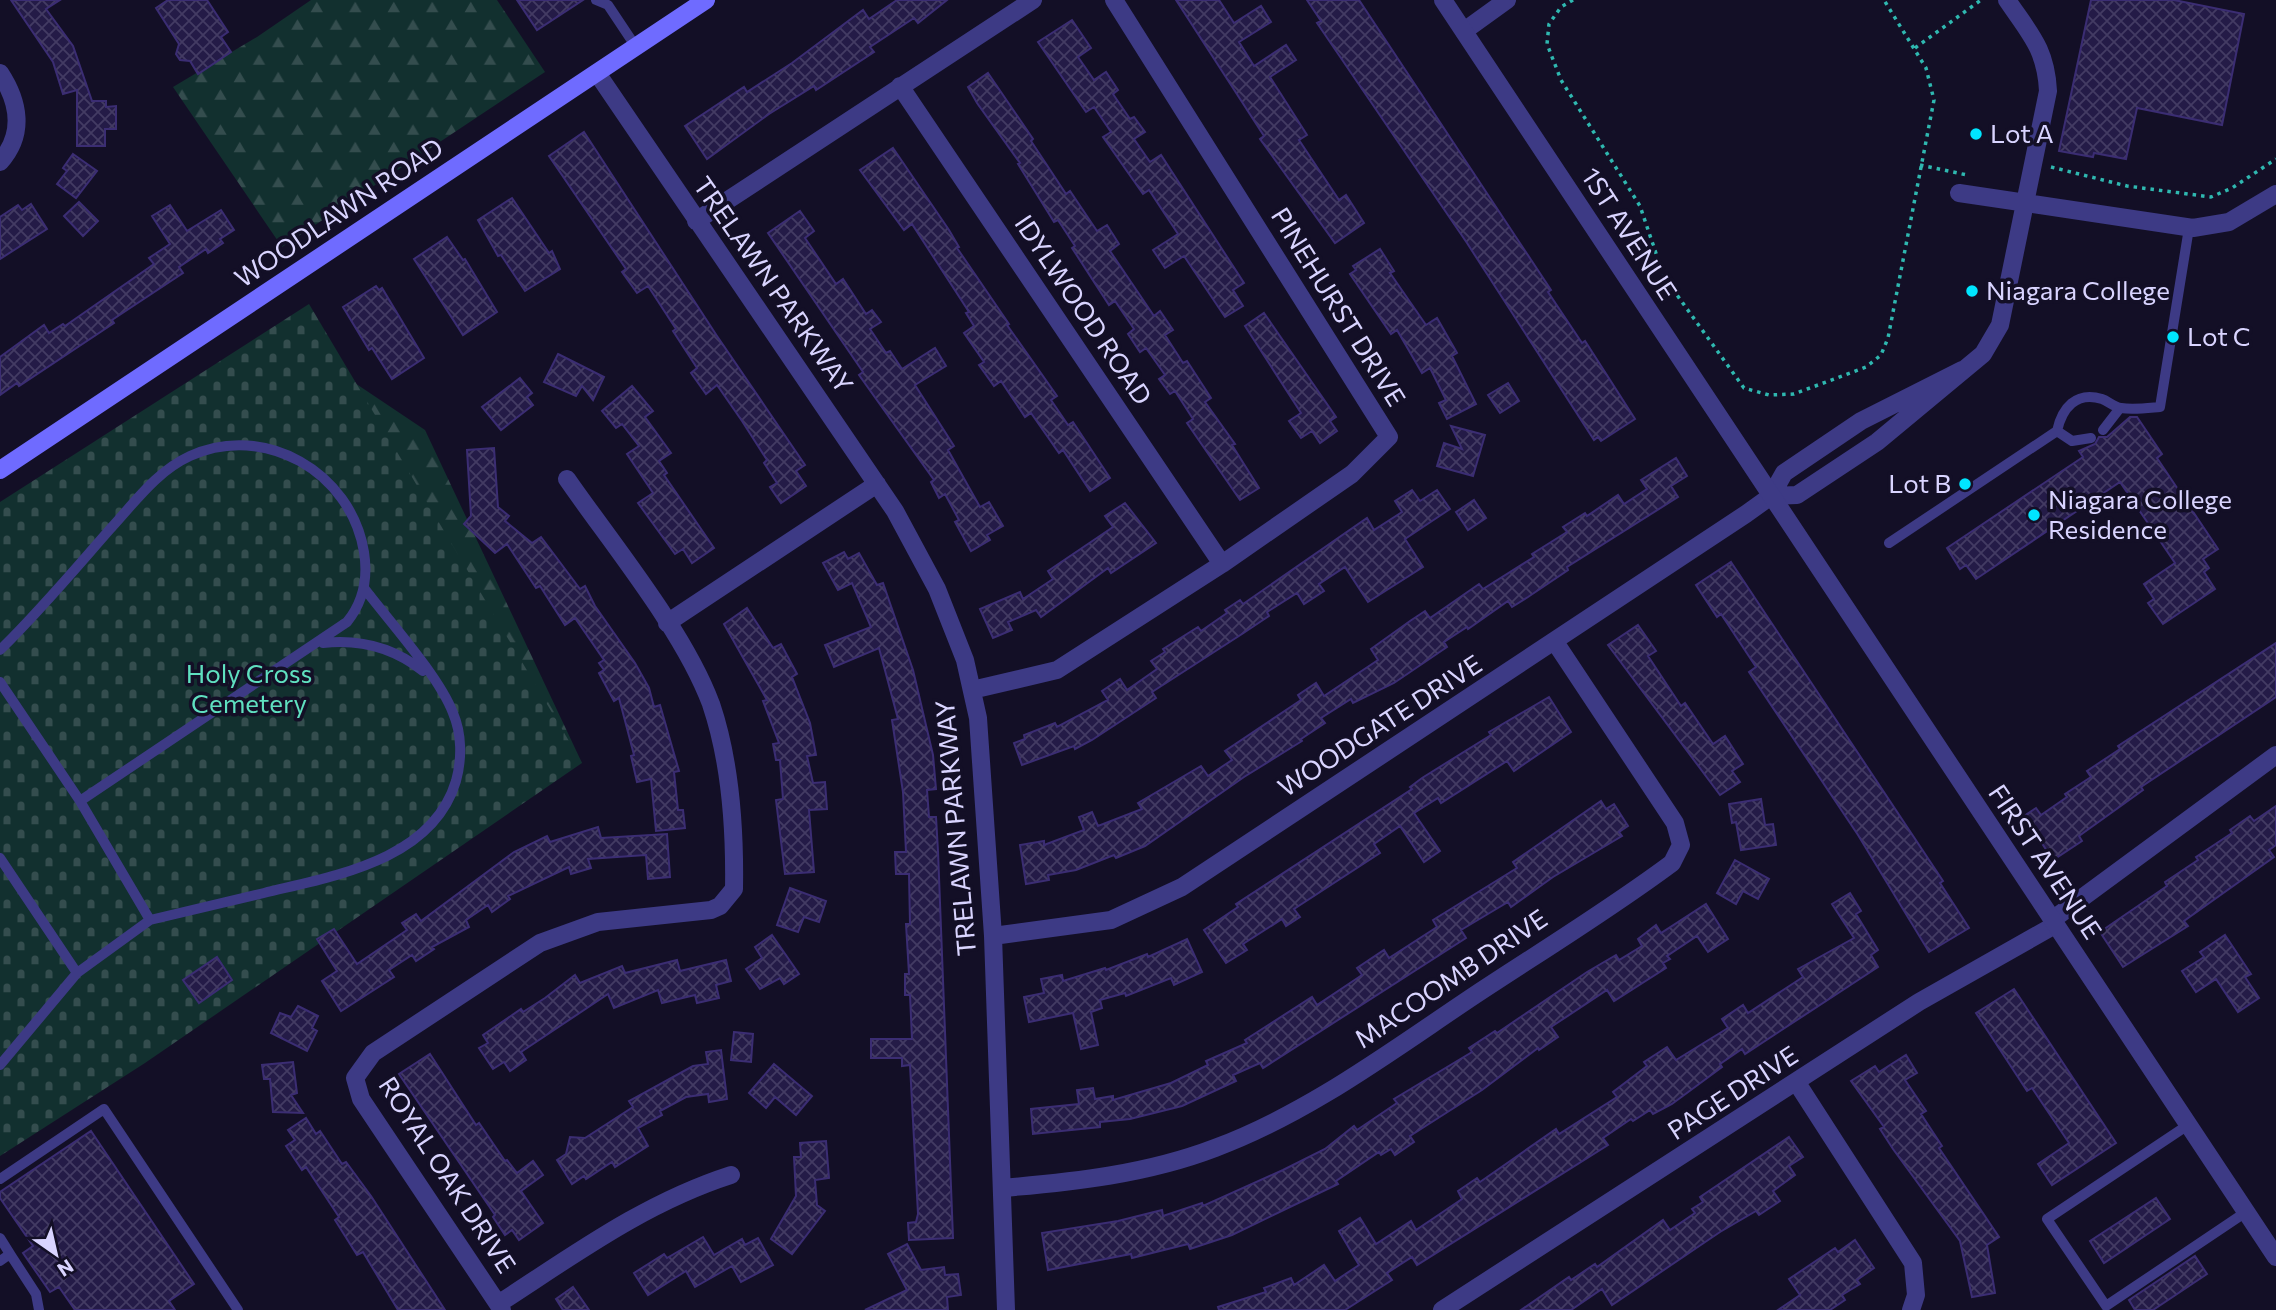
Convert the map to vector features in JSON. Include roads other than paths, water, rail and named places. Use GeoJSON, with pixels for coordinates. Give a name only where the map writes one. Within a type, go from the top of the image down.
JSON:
{"type":"FeatureCollection","features":[{"type":"Feature","properties":{"kind":"main road","name":"WOODLAWN ROAD"},"geometry":{"type":"LineString","coordinates":[[0,470],[706,0]]}},
{"type":"Feature","properties":{"kind":"street"},"geometry":{"type":"LineString","coordinates":[[696,221],[1033,0]]}},
{"type":"Feature","properties":{"kind":"street","name":"PINEHURST DRIVE"},"geometry":{"type":"LineString","coordinates":[[972,690],[1056,670],[1222,564],[1352,474],[1389,437],[1114,0]]}},
{"type":"Feature","properties":{"kind":"street"},"geometry":{"type":"LineString","coordinates":[[1464,31],[1507,0]]}},
{"type":"Feature","properties":{"kind":"street"},"geometry":{"type":"LineString","coordinates":[[1771,496],[1797,495],[1877,442],[1989,346],[2005,312],[2048,91],[2046,64],[2040,49],[2007,0]]}},
{"type":"Feature","properties":{"kind":"street","name":"1ST AVENUE"},"geometry":{"type":"LineString","coordinates":[[1451,3],[1464,31],[1771,496]]}},
{"type":"Feature","properties":{"kind":"street"},"geometry":{"type":"LineString","coordinates":[[0,73],[14,97],[17,120],[15,135],[0,162]]}},
{"type":"Feature","properties":{"kind":"street","name":"TRELAWN PARKWAY"},"geometry":{"type":"LineString","coordinates":[[597,73],[877,484],[917,549],[953,624],[978,718],[993,936],[1006,1310]]}},
{"type":"Feature","properties":{"kind":"street","name":"IDYLWOOD ROAD"},"geometry":{"type":"LineString","coordinates":[[900,86],[1222,564]]}},
{"type":"Feature","properties":{"kind":"street"},"geometry":{"type":"LineString","coordinates":[[1959,193],[2189,228],[2229,222],[2276,194]]}},
{"type":"Feature","properties":{"kind":"street"},"geometry":{"type":"LineString","coordinates":[[1771,496],[1784,473],[1861,421],[1962,370]]}},
{"type":"Feature","properties":{"kind":"street","name":"ROYAL OAK DRIVE"},"geometry":{"type":"LineString","coordinates":[[500,1307],[361,1099],[355,1078],[362,1064],[373,1053],[540,943],[598,922],[711,910],[728,899],[734,889],[727,769],[710,701],[667,624],[567,479]]}},
{"type":"Feature","properties":{"kind":"street"},"geometry":{"type":"LineString","coordinates":[[667,624],[877,484]]}},
{"type":"Feature","properties":{"kind":"street","name":"WOODGATE DRIVE"},"geometry":{"type":"LineString","coordinates":[[993,936],[1111,920],[1159,900],[1205,873],[1555,642],[1771,496]]}},
{"type":"Feature","properties":{"kind":"street","name":"FIRST AVENUE"},"geometry":{"type":"LineString","coordinates":[[1771,496],[2276,1256]]}},
{"type":"Feature","properties":{"kind":"street","name":"MACOOMB DRIVE"},"geometry":{"type":"LineString","coordinates":[[1002,1188],[1088,1180],[1130,1172],[1196,1155],[1268,1126],[1350,1077],[1672,863],[1681,845],[1675,823],[1555,642]]}},
{"type":"Feature","properties":{"kind":"street","name":"PAGE DRIVE"},"geometry":{"type":"LineString","coordinates":[[1442,1310],[1919,1002],[2054,923],[2276,755]]}},
{"type":"Feature","properties":{"kind":"street"},"geometry":{"type":"LineString","coordinates":[[1797,1083],[1913,1263],[1916,1295],[1911,1310]]}},
{"type":"Feature","properties":{"kind":"street"},"geometry":{"type":"LineString","coordinates":[[500,1307],[605,1233],[687,1189],[731,1175]]}},
{"type":"Feature","properties":{"kind":"lane"},"geometry":{"type":"LineString","coordinates":[[596,0],[609,3],[636,47]]}},
{"type":"Feature","properties":{"kind":"lane"},"geometry":{"type":"LineString","coordinates":[[1889,543],[2057,431],[2061,414],[2072,401],[2087,395],[2105,399],[2120,408],[2160,407],[2189,228]]}},
{"type":"Feature","properties":{"kind":"lane"},"geometry":{"type":"LineString","coordinates":[[2104,430],[2120,408]]}},
{"type":"Feature","properties":{"kind":"lane"},"geometry":{"type":"LineString","coordinates":[[2057,431],[2072,441],[2091,438]]}},
{"type":"Feature","properties":{"kind":"lane"},"geometry":{"type":"LineString","coordinates":[[0,650],[158,478],[187,457],[228,445],[260,447],[291,456],[310,466],[334,488],[347,505],[360,534],[365,555],[364,588],[351,617],[319,643],[80,801]]}},
{"type":"Feature","properties":{"kind":"lane"},"geometry":{"type":"LineString","coordinates":[[0,1065],[77,973],[150,920],[353,870],[382,859],[422,831],[449,799],[460,756],[453,712],[435,682],[364,588]]}},
{"type":"Feature","properties":{"kind":"lane"},"geometry":{"type":"LineString","coordinates":[[319,643],[354,642],[376,647],[408,660],[435,682]]}},
{"type":"Feature","properties":{"kind":"lane"},"geometry":{"type":"LineString","coordinates":[[0,682],[80,801],[150,920]]}},
{"type":"Feature","properties":{"kind":"lane"},"geometry":{"type":"LineString","coordinates":[[0,858],[77,973]]}},
{"type":"Feature","properties":{"kind":"lane"},"geometry":{"type":"LineString","coordinates":[[0,1179],[104,1109],[239,1310]]}},
{"type":"Feature","properties":{"kind":"lane"},"geometry":{"type":"LineString","coordinates":[[2188,1125],[2047,1219],[2106,1306],[2246,1212]]}},
{"type":"Feature","properties":{"kind":"lane"},"geometry":{"type":"LineString","coordinates":[[0,1238],[36,1294],[39,1310]]}},
{"type":"Feature","properties":{"kind":"lane"},"geometry":{"type":"LineString","coordinates":[[0,1261],[10,1254]]}},
{"type":"Feature","properties":{"kind":"place","name":"Lot A"},"geometry":{"type":"Point","coordinates":[1976,134]}},
{"type":"Feature","properties":{"kind":"place","name":"Niagara College"},"geometry":{"type":"Point","coordinates":[1972,291]}},
{"type":"Feature","properties":{"kind":"place","name":"Lot C"},"geometry":{"type":"Point","coordinates":[2173,337]}},
{"type":"Feature","properties":{"kind":"place","name":"Lot B"},"geometry":{"type":"Point","coordinates":[1965,484]}},
{"type":"Feature","properties":{"kind":"place","name":"Niagara College Residence"},"geometry":{"type":"Point","coordinates":[2034,515]}},
{"type":"Feature","properties":{"kind":"park label","name":"Holy Cross Cemetery"},"geometry":{"type":"Point","coordinates":[249,689]}}]}
